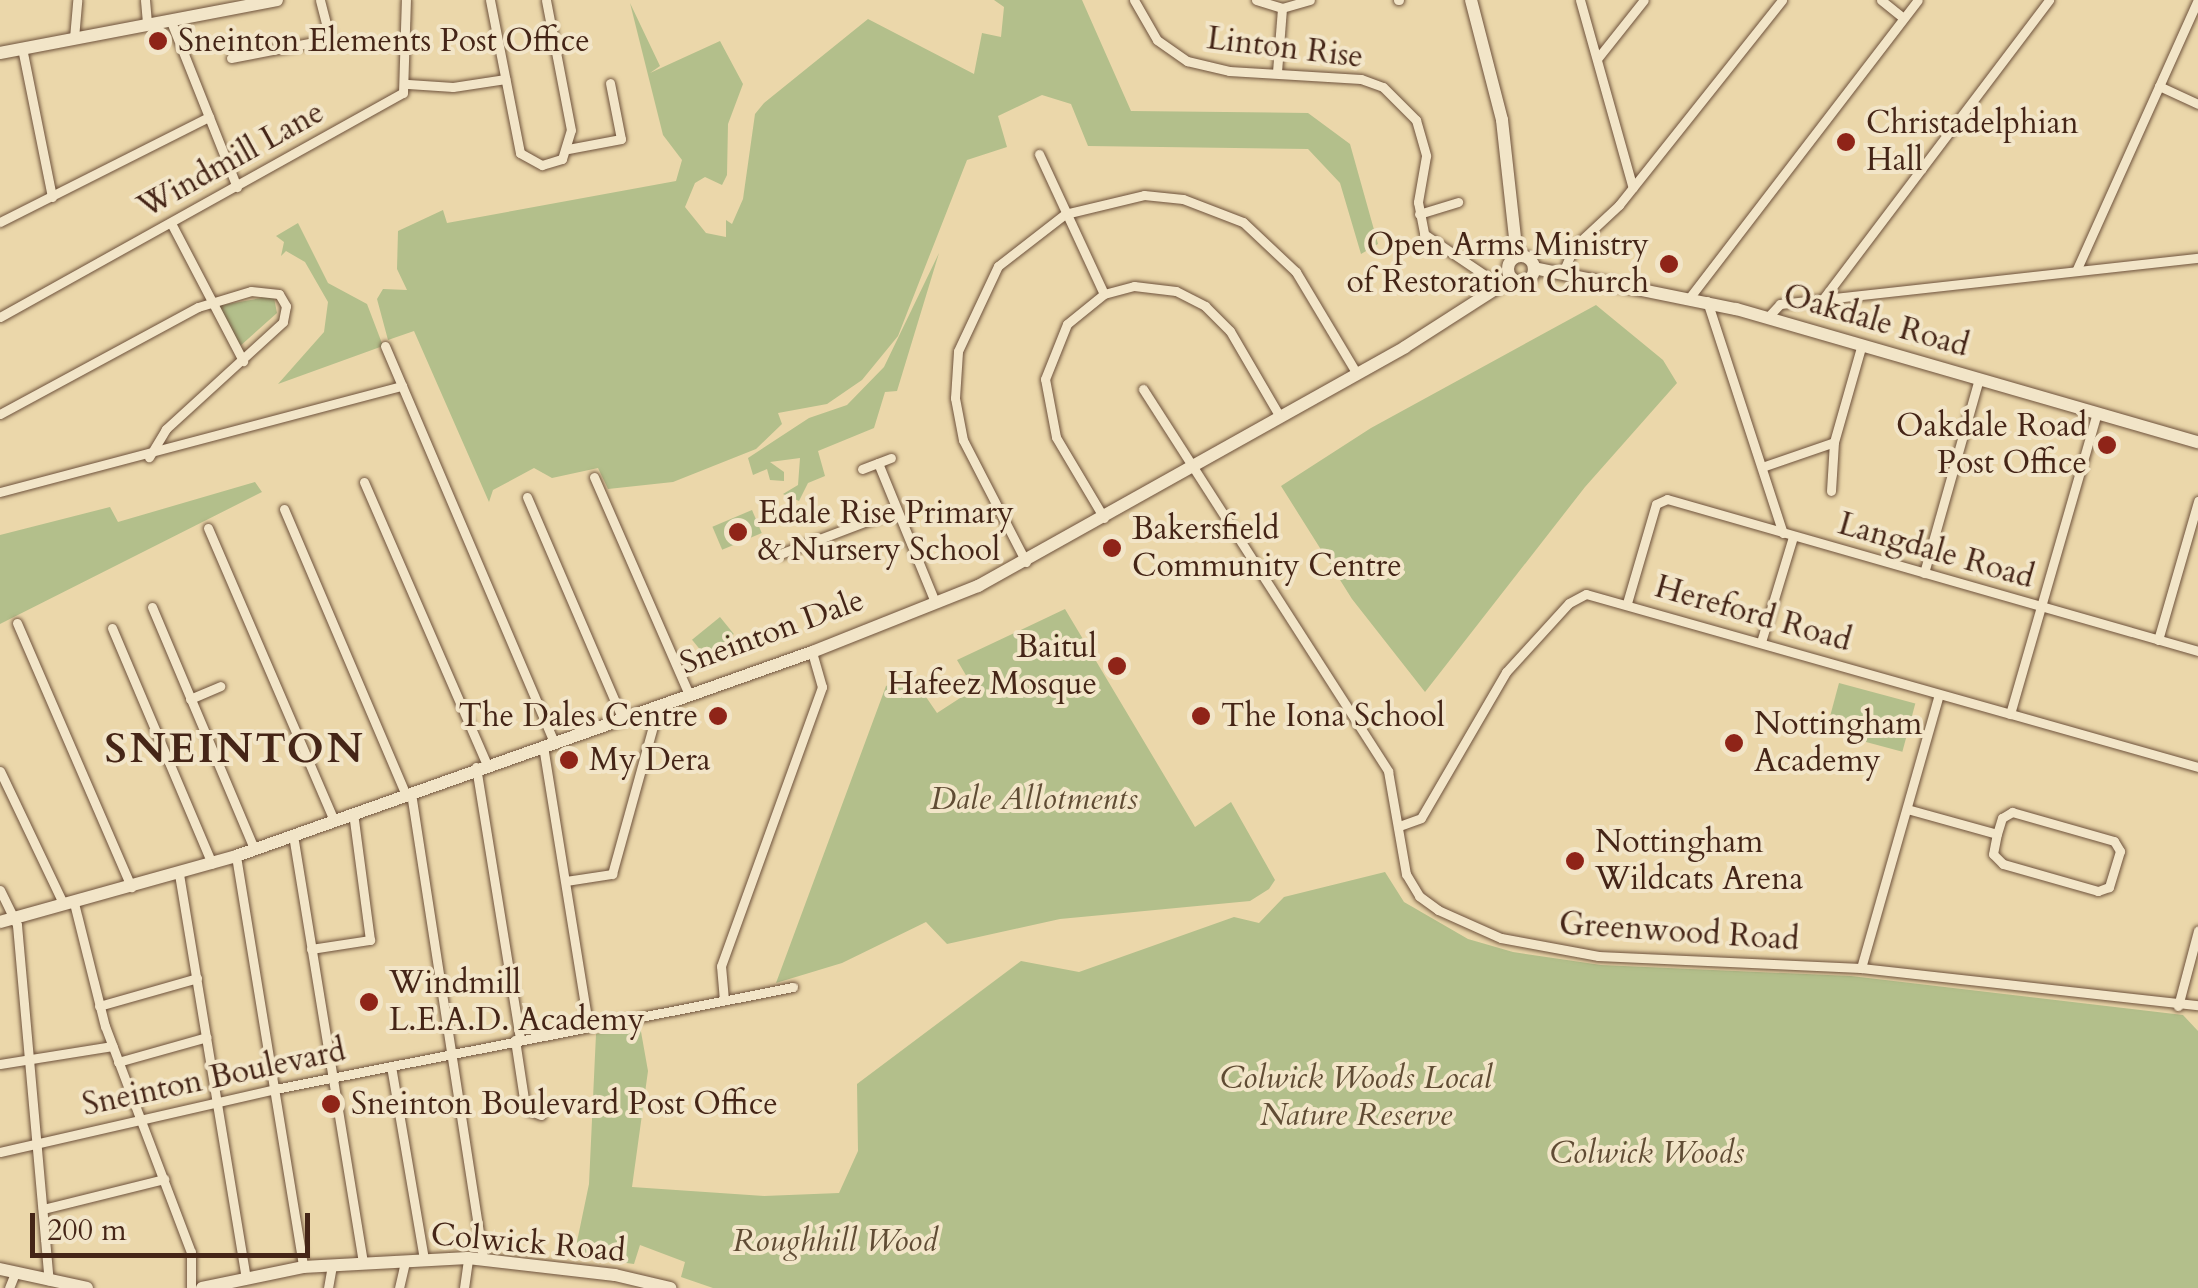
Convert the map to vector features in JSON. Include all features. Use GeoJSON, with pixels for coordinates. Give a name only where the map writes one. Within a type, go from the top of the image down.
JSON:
{"type":"FeatureCollection","features":[{"type":"Feature","properties":{"kind":"street"},"geometry":{"type":"LineString","coordinates":[[74,38],[78,0]]}},
{"type":"Feature","properties":{"kind":"street"},"geometry":{"type":"LineString","coordinates":[[145,0],[147,23]]}},
{"type":"Feature","properties":{"kind":"street"},"geometry":{"type":"LineString","coordinates":[[232,58],[330,39],[320,0]]}},
{"type":"Feature","properties":{"kind":"street"},"geometry":{"type":"LineString","coordinates":[[406,0],[408,84],[442,88],[505,80]]}},
{"type":"Feature","properties":{"kind":"street"},"geometry":{"type":"LineString","coordinates":[[490,0],[505,80],[526,159],[554,163],[568,149],[621,139],[610,83]]}},
{"type":"Feature","properties":{"kind":"street"},"geometry":{"type":"LineString","coordinates":[[546,0],[571,130],[568,149]]}},
{"type":"Feature","properties":{"kind":"street","name":"Linton Rise"},"geometry":{"type":"LineString","coordinates":[[1134,0],[1157,40],[1188,62],[1361,79],[1401,103],[1416,120],[1426,156],[1418,214]]}},
{"type":"Feature","properties":{"kind":"street"},"geometry":{"type":"LineString","coordinates":[[1256,0],[1282,8],[1310,0]]}},
{"type":"Feature","properties":{"kind":"street"},"geometry":{"type":"LineString","coordinates":[[1458,202],[1418,214],[1433,242],[1506,282],[1507,268],[1517,256],[1502,120],[1470,0]]}},
{"type":"Feature","properties":{"kind":"street"},"geometry":{"type":"LineString","coordinates":[[1580,0],[1633,188]]}},
{"type":"Feature","properties":{"kind":"street"},"geometry":{"type":"LineString","coordinates":[[1597,59],[1644,0]]}},
{"type":"Feature","properties":{"kind":"street"},"geometry":{"type":"LineString","coordinates":[[1564,270],[1574,248],[1633,188],[1782,0]]}},
{"type":"Feature","properties":{"kind":"street"},"geometry":{"type":"LineString","coordinates":[[1881,0],[1904,18]]}},
{"type":"Feature","properties":{"kind":"street"},"geometry":{"type":"LineString","coordinates":[[1690,297],[1918,0]]}},
{"type":"Feature","properties":{"kind":"street"},"geometry":{"type":"LineString","coordinates":[[1823,299],[2049,0]]}},
{"type":"Feature","properties":{"kind":"street"},"geometry":{"type":"LineString","coordinates":[[2076,271],[2198,0]]}},
{"type":"Feature","properties":{"kind":"street"},"geometry":{"type":"LineString","coordinates":[[0,53],[271,1]]}},
{"type":"Feature","properties":{"kind":"street"},"geometry":{"type":"LineString","coordinates":[[1277,72],[1282,8]]}},
{"type":"Feature","properties":{"kind":"street"},"geometry":{"type":"LineString","coordinates":[[170,19],[238,187]]}},
{"type":"Feature","properties":{"kind":"street"},"geometry":{"type":"LineString","coordinates":[[22,48],[52,197]]}},
{"type":"Feature","properties":{"kind":"street","name":"Windmill Lane"},"geometry":{"type":"LineString","coordinates":[[0,317],[238,187],[403,92],[408,84]]}},
{"type":"Feature","properties":{"kind":"street"},"geometry":{"type":"LineString","coordinates":[[2159,86],[2198,104]]}},
{"type":"Feature","properties":{"kind":"street"},"geometry":{"type":"LineString","coordinates":[[0,222],[209,117]]}},
{"type":"Feature","properties":{"kind":"street"},"geometry":{"type":"LineString","coordinates":[[1038,154],[1104,294]]}},
{"type":"Feature","properties":{"kind":"street"},"geometry":{"type":"LineString","coordinates":[[1026,562],[978,480],[963,440],[955,398],[958,351],[998,266],[1065,214],[1144,195],[1183,199],[1243,222],[1296,272],[1357,374]]}},
{"type":"Feature","properties":{"kind":"street"},"geometry":{"type":"LineString","coordinates":[[171,223],[243,361]]}},
{"type":"Feature","properties":{"kind":"street"},"geometry":{"type":"LineString","coordinates":[[1517,256],[1534,268]]}},
{"type":"Feature","properties":{"kind":"street"},"geometry":{"type":"LineString","coordinates":[[1767,318],[1780,304],[2198,258]]}},
{"type":"Feature","properties":{"kind":"street","name":"Oakdale Road"},"geometry":{"type":"LineString","coordinates":[[1534,268],[1564,270],[1707,301],[2198,442]]}},
{"type":"Feature","properties":{"kind":"street","name":"Sneinton Dale"},"geometry":{"type":"LineString","coordinates":[[0,922],[132,888],[254,850],[621,715],[812,652],[935,602],[1026,562],[1357,374],[1506,282],[1526,282],[1534,268]]}},
{"type":"Feature","properties":{"kind":"street"},"geometry":{"type":"LineString","coordinates":[[1104,518],[1056,437],[1045,403],[1055,343],[1067,324],[1104,294],[1134,286],[1176,291],[1206,306],[1230,331],[1280,416]]}},
{"type":"Feature","properties":{"kind":"street"},"geometry":{"type":"LineString","coordinates":[[0,414],[212,300],[266,289],[284,301],[284,322],[166,429],[149,458]]}},
{"type":"Feature","properties":{"kind":"street"},"geometry":{"type":"LineString","coordinates":[[1707,301],[1788,535],[1761,642]]}},
{"type":"Feature","properties":{"kind":"street"},"geometry":{"type":"LineString","coordinates":[[1831,491],[1834,442],[1862,344]]}},
{"type":"Feature","properties":{"kind":"street"},"geometry":{"type":"LineString","coordinates":[[385,346],[548,741],[588,1025]]}},
{"type":"Feature","properties":{"kind":"street"},"geometry":{"type":"LineString","coordinates":[[1924,573],[1980,379]]}},
{"type":"Feature","properties":{"kind":"street"},"geometry":{"type":"LineString","coordinates":[[0,492],[149,458],[402,386]]}},
{"type":"Feature","properties":{"kind":"street","name":"Greenwood Road"},"geometry":{"type":"LineString","coordinates":[[1143,389],[1190,468],[1378,755],[1394,786],[1406,874],[1419,896],[1501,938],[1616,958],[1861,968],[2178,1006],[2198,1005]]}},
{"type":"Feature","properties":{"kind":"street"},"geometry":{"type":"LineString","coordinates":[[2010,714],[2097,412]]}},
{"type":"Feature","properties":{"kind":"street"},"geometry":{"type":"LineString","coordinates":[[1762,468],[1834,442]]}},
{"type":"Feature","properties":{"kind":"street"},"geometry":{"type":"LineString","coordinates":[[862,469],[891,458]]}},
{"type":"Feature","properties":{"kind":"street"},"geometry":{"type":"LineString","coordinates":[[878,463],[935,602]]}},
{"type":"Feature","properties":{"kind":"street"},"geometry":{"type":"LineString","coordinates":[[594,476],[688,692]]}},
{"type":"Feature","properties":{"kind":"street"},"geometry":{"type":"LineString","coordinates":[[364,482],[481,765],[524,1099],[528,1110],[541,1115]]}},
{"type":"Feature","properties":{"kind":"street"},"geometry":{"type":"LineString","coordinates":[[527,497],[621,715]]}},
{"type":"Feature","properties":{"kind":"street","name":"Langdale Road"},"geometry":{"type":"LineString","coordinates":[[1626,603],[1661,500],[2198,651]]}},
{"type":"Feature","properties":{"kind":"street"},"geometry":{"type":"LineString","coordinates":[[2158,640],[2198,501]]}},
{"type":"Feature","properties":{"kind":"street"},"geometry":{"type":"LineString","coordinates":[[284,509],[408,792],[452,1054],[476,1259],[464,1288]]}},
{"type":"Feature","properties":{"kind":"street"},"geometry":{"type":"LineString","coordinates":[[780,554],[790,546],[896,510]]}},
{"type":"Feature","properties":{"kind":"street"},"geometry":{"type":"LineString","coordinates":[[208,528],[334,820]]}},
{"type":"Feature","properties":{"kind":"street","name":"Hereford Road"},"geometry":{"type":"LineString","coordinates":[[1402,826],[1421,818],[1506,672],[1568,603],[1586,594],[2198,768]]}},
{"type":"Feature","properties":{"kind":"street"},"geometry":{"type":"LineString","coordinates":[[152,607],[254,850]]}},
{"type":"Feature","properties":{"kind":"street"},"geometry":{"type":"LineString","coordinates":[[17,624],[132,888]]}},
{"type":"Feature","properties":{"kind":"street"},"geometry":{"type":"LineString","coordinates":[[112,628],[212,864]]}},
{"type":"Feature","properties":{"kind":"street"},"geometry":{"type":"LineString","coordinates":[[724,1000],[721,966],[822,687],[812,652]]}},
{"type":"Feature","properties":{"kind":"street"},"geometry":{"type":"LineString","coordinates":[[190,699],[220,686]]}},
{"type":"Feature","properties":{"kind":"street"},"geometry":{"type":"LineString","coordinates":[[1861,968],[1939,694]]}},
{"type":"Feature","properties":{"kind":"street"},"geometry":{"type":"LineString","coordinates":[[566,881],[612,874],[658,728],[659,702]]}},
{"type":"Feature","properties":{"kind":"street"},"geometry":{"type":"LineString","coordinates":[[0,771],[69,904],[112,1046],[191,1252],[191,1288]]}},
{"type":"Feature","properties":{"kind":"street"},"geometry":{"type":"LineString","coordinates":[[1906,808],[1997,834]]}},
{"type":"Feature","properties":{"kind":"street"},"geometry":{"type":"LineString","coordinates":[[2012,812],[2114,841],[2120,851],[2109,887],[2098,891],[2003,864],[1993,854],[1997,834],[2002,818],[2012,812]]}},
{"type":"Feature","properties":{"kind":"street"},"geometry":{"type":"LineString","coordinates":[[311,949],[370,940],[353,814]]}},
{"type":"Feature","properties":{"kind":"street"},"geometry":{"type":"LineString","coordinates":[[293,835],[362,1262]]}},
{"type":"Feature","properties":{"kind":"street"},"geometry":{"type":"LineString","coordinates":[[236,856],[302,1268]]}},
{"type":"Feature","properties":{"kind":"street"},"geometry":{"type":"LineString","coordinates":[[178,874],[246,1278]]}},
{"type":"Feature","properties":{"kind":"street"},"geometry":{"type":"LineString","coordinates":[[0,890],[15,918],[49,1281]]}},
{"type":"Feature","properties":{"kind":"street"},"geometry":{"type":"LineString","coordinates":[[2178,1006],[2198,931]]}},
{"type":"Feature","properties":{"kind":"street"},"geometry":{"type":"LineString","coordinates":[[99,1006],[197,978]]}},
{"type":"Feature","properties":{"kind":"street","name":"Sneinton Boulevard"},"geometry":{"type":"LineString","coordinates":[[0,1152],[275,1089],[792,987]]}},
{"type":"Feature","properties":{"kind":"street"},"geometry":{"type":"LineString","coordinates":[[118,1062],[207,1037]]}},
{"type":"Feature","properties":{"kind":"street"},"geometry":{"type":"LineString","coordinates":[[0,1064],[112,1046]]}},
{"type":"Feature","properties":{"kind":"street"},"geometry":{"type":"LineString","coordinates":[[391,1066],[424,1260]]}},
{"type":"Feature","properties":{"kind":"street"},"geometry":{"type":"LineString","coordinates":[[43,1209],[164,1179]]}},
{"type":"Feature","properties":{"kind":"street","name":"Colwick Road"},"geometry":{"type":"LineString","coordinates":[[202,1288],[246,1278],[266,1281],[302,1268],[476,1259],[616,1274],[670,1288]]}},
{"type":"Feature","properties":{"kind":"street"},"geometry":{"type":"LineString","coordinates":[[400,1288],[405,1260]]}},
{"type":"Feature","properties":{"kind":"street"},"geometry":{"type":"LineString","coordinates":[[328,1288],[332,1265]]}},
{"type":"Feature","properties":{"kind":"street"},"geometry":{"type":"LineString","coordinates":[[0,1268],[88,1288]]}},
{"type":"Feature","properties":{"kind":"street"},"geometry":{"type":"LineString","coordinates":[[9,1288],[15,1273]]}},
{"type":"Feature","properties":{"kind":"green space"},"geometry":{"type":"Polygon","coordinates":[[[994,0],[1082,0],[1131,111],[1308,113],[1350,144],[1378,244],[1361,254],[1340,183],[1308,149],[1088,146],[1071,104],[1042,95],[998,116],[1007,147],[967,160],[898,336],[862,380],[827,404],[778,413],[782,424],[756,449],[673,482],[608,489],[598,468],[552,478],[534,468],[493,490],[489,502],[414,331],[388,340],[377,299],[383,289],[407,290],[397,269],[398,231],[443,210],[447,223],[676,181],[682,160],[663,135],[630,3],[660,66],[650,73],[720,41],[743,84],[728,124],[727,175],[722,185],[705,177],[695,183],[685,207],[706,233],[726,237],[726,220],[732,224],[743,199],[755,114],[764,103],[868,19],[974,74],[982,33],[1001,37],[1004,7],[994,0]]]}},
{"type":"Feature","properties":{"kind":"green space"},"geometry":{"type":"Polygon","coordinates":[[[298,223],[328,283],[367,304],[383,346],[278,384],[324,332],[328,302],[305,262],[286,251],[281,256],[284,242],[276,236],[298,223]]]}},
{"type":"Feature","properties":{"kind":"green space"},"geometry":{"type":"Polygon","coordinates":[[[939,253],[897,391],[885,392],[874,428],[818,451],[825,476],[808,483],[799,501],[783,494],[798,485],[800,458],[770,462],[784,472],[784,481],[770,480],[767,469],[753,475],[748,458],[809,418],[847,405],[884,367],[939,253]]]}},
{"type":"Feature","properties":{"kind":"green space"},"geometry":{"type":"Polygon","coordinates":[[[262,292],[274,298],[277,313],[239,347],[217,306],[261,298],[262,292]]]}},
{"type":"Feature","properties":{"kind":"green space"},"geometry":{"type":"Polygon","coordinates":[[[1596,305],[1663,360],[1677,383],[1585,487],[1425,692],[1352,599],[1281,486],[1371,428],[1596,305]]]}},
{"type":"Feature","properties":{"kind":"green space"},"geometry":{"type":"Polygon","coordinates":[[[255,482],[262,492],[0,624],[0,535],[110,507],[118,522],[255,482]]]}},
{"type":"Feature","properties":{"kind":"green space"},"geometry":{"type":"Polygon","coordinates":[[[752,510],[762,533],[722,550],[712,527],[752,510]]]}},
{"type":"Feature","properties":{"kind":"green space","name":"Dale Allotments"},"geometry":{"type":"Polygon","coordinates":[[[1065,609],[1195,827],[1231,802],[1275,880],[1269,889],[1250,901],[1060,919],[947,944],[926,922],[842,963],[776,983],[886,686],[911,675],[937,713],[974,689],[957,660],[1065,609]]]}},
{"type":"Feature","properties":{"kind":"green space"},"geometry":{"type":"Polygon","coordinates":[[[720,617],[734,634],[706,657],[692,640],[720,617]]]}},
{"type":"Feature","properties":{"kind":"green space"},"geometry":{"type":"Polygon","coordinates":[[[1839,683],[1915,703],[1902,752],[1826,731],[1839,683]]]}},
{"type":"Feature","properties":{"kind":"green space","name":"Colwick Woods Local Nature Reserve"},"geometry":{"type":"Polygon","coordinates":[[[1385,872],[1404,902],[1468,939],[1513,952],[1601,965],[1851,976],[2183,1015],[2198,1031],[2198,1288],[713,1288],[681,1277],[685,1262],[640,1245],[634,1264],[574,1256],[589,1184],[596,1034],[640,1026],[648,1071],[632,1187],[764,1196],[839,1193],[858,1151],[857,1084],[1021,961],[1079,972],[1234,917],[1259,923],[1284,897],[1385,872]]]}},
{"type":"Feature","properties":{"kind":"place","name":"Sneinton Elements Post Office"},"geometry":{"type":"Point","coordinates":[158,41]}},
{"type":"Feature","properties":{"kind":"place","name":"Christadelphian Hall"},"geometry":{"type":"Point","coordinates":[1846,142]}},
{"type":"Feature","properties":{"kind":"place","name":"Open Arms Ministry of Restoration Church"},"geometry":{"type":"Point","coordinates":[1669,264]}},
{"type":"Feature","properties":{"kind":"place","name":"Oakdale Road Post Office"},"geometry":{"type":"Point","coordinates":[2107,445]}},
{"type":"Feature","properties":{"kind":"place","name":"Edale Rise Primary & Nursery School"},"geometry":{"type":"Point","coordinates":[738,532]}},
{"type":"Feature","properties":{"kind":"place","name":"Bakersfield Community Centre"},"geometry":{"type":"Point","coordinates":[1112,548]}},
{"type":"Feature","properties":{"kind":"place","name":"Baitul Hafeez Mosque"},"geometry":{"type":"Point","coordinates":[1117,666]}},
{"type":"Feature","properties":{"kind":"place","name":"The Dales Centre"},"geometry":{"type":"Point","coordinates":[718,716]}},
{"type":"Feature","properties":{"kind":"place","name":"The Iona School"},"geometry":{"type":"Point","coordinates":[1201,716]}},
{"type":"Feature","properties":{"kind":"place","name":"Nottingham Academy"},"geometry":{"type":"Point","coordinates":[1734,743]}},
{"type":"Feature","properties":{"kind":"place","name":"My Dera"},"geometry":{"type":"Point","coordinates":[569,760]}},
{"type":"Feature","properties":{"kind":"place","name":"Nottingham Wildcats Arena"},"geometry":{"type":"Point","coordinates":[1575,861]}},
{"type":"Feature","properties":{"kind":"place","name":"Windmill L.E.A.D. Academy"},"geometry":{"type":"Point","coordinates":[369,1002]}},
{"type":"Feature","properties":{"kind":"place","name":"Sneinton Boulevard Post Office"},"geometry":{"type":"Point","coordinates":[331,1104]}},
{"type":"Feature","properties":{"kind":"district","name":"SNEINTON"},"geometry":{"type":"Point","coordinates":[235,749]}},
{"type":"Feature","properties":{"kind":"park label","name":"Colwick Woods"},"geometry":{"type":"Point","coordinates":[1647,1153]}},
{"type":"Feature","properties":{"kind":"park label","name":"Roughhill Wood"},"geometry":{"type":"Point","coordinates":[835,1241]}}]}
